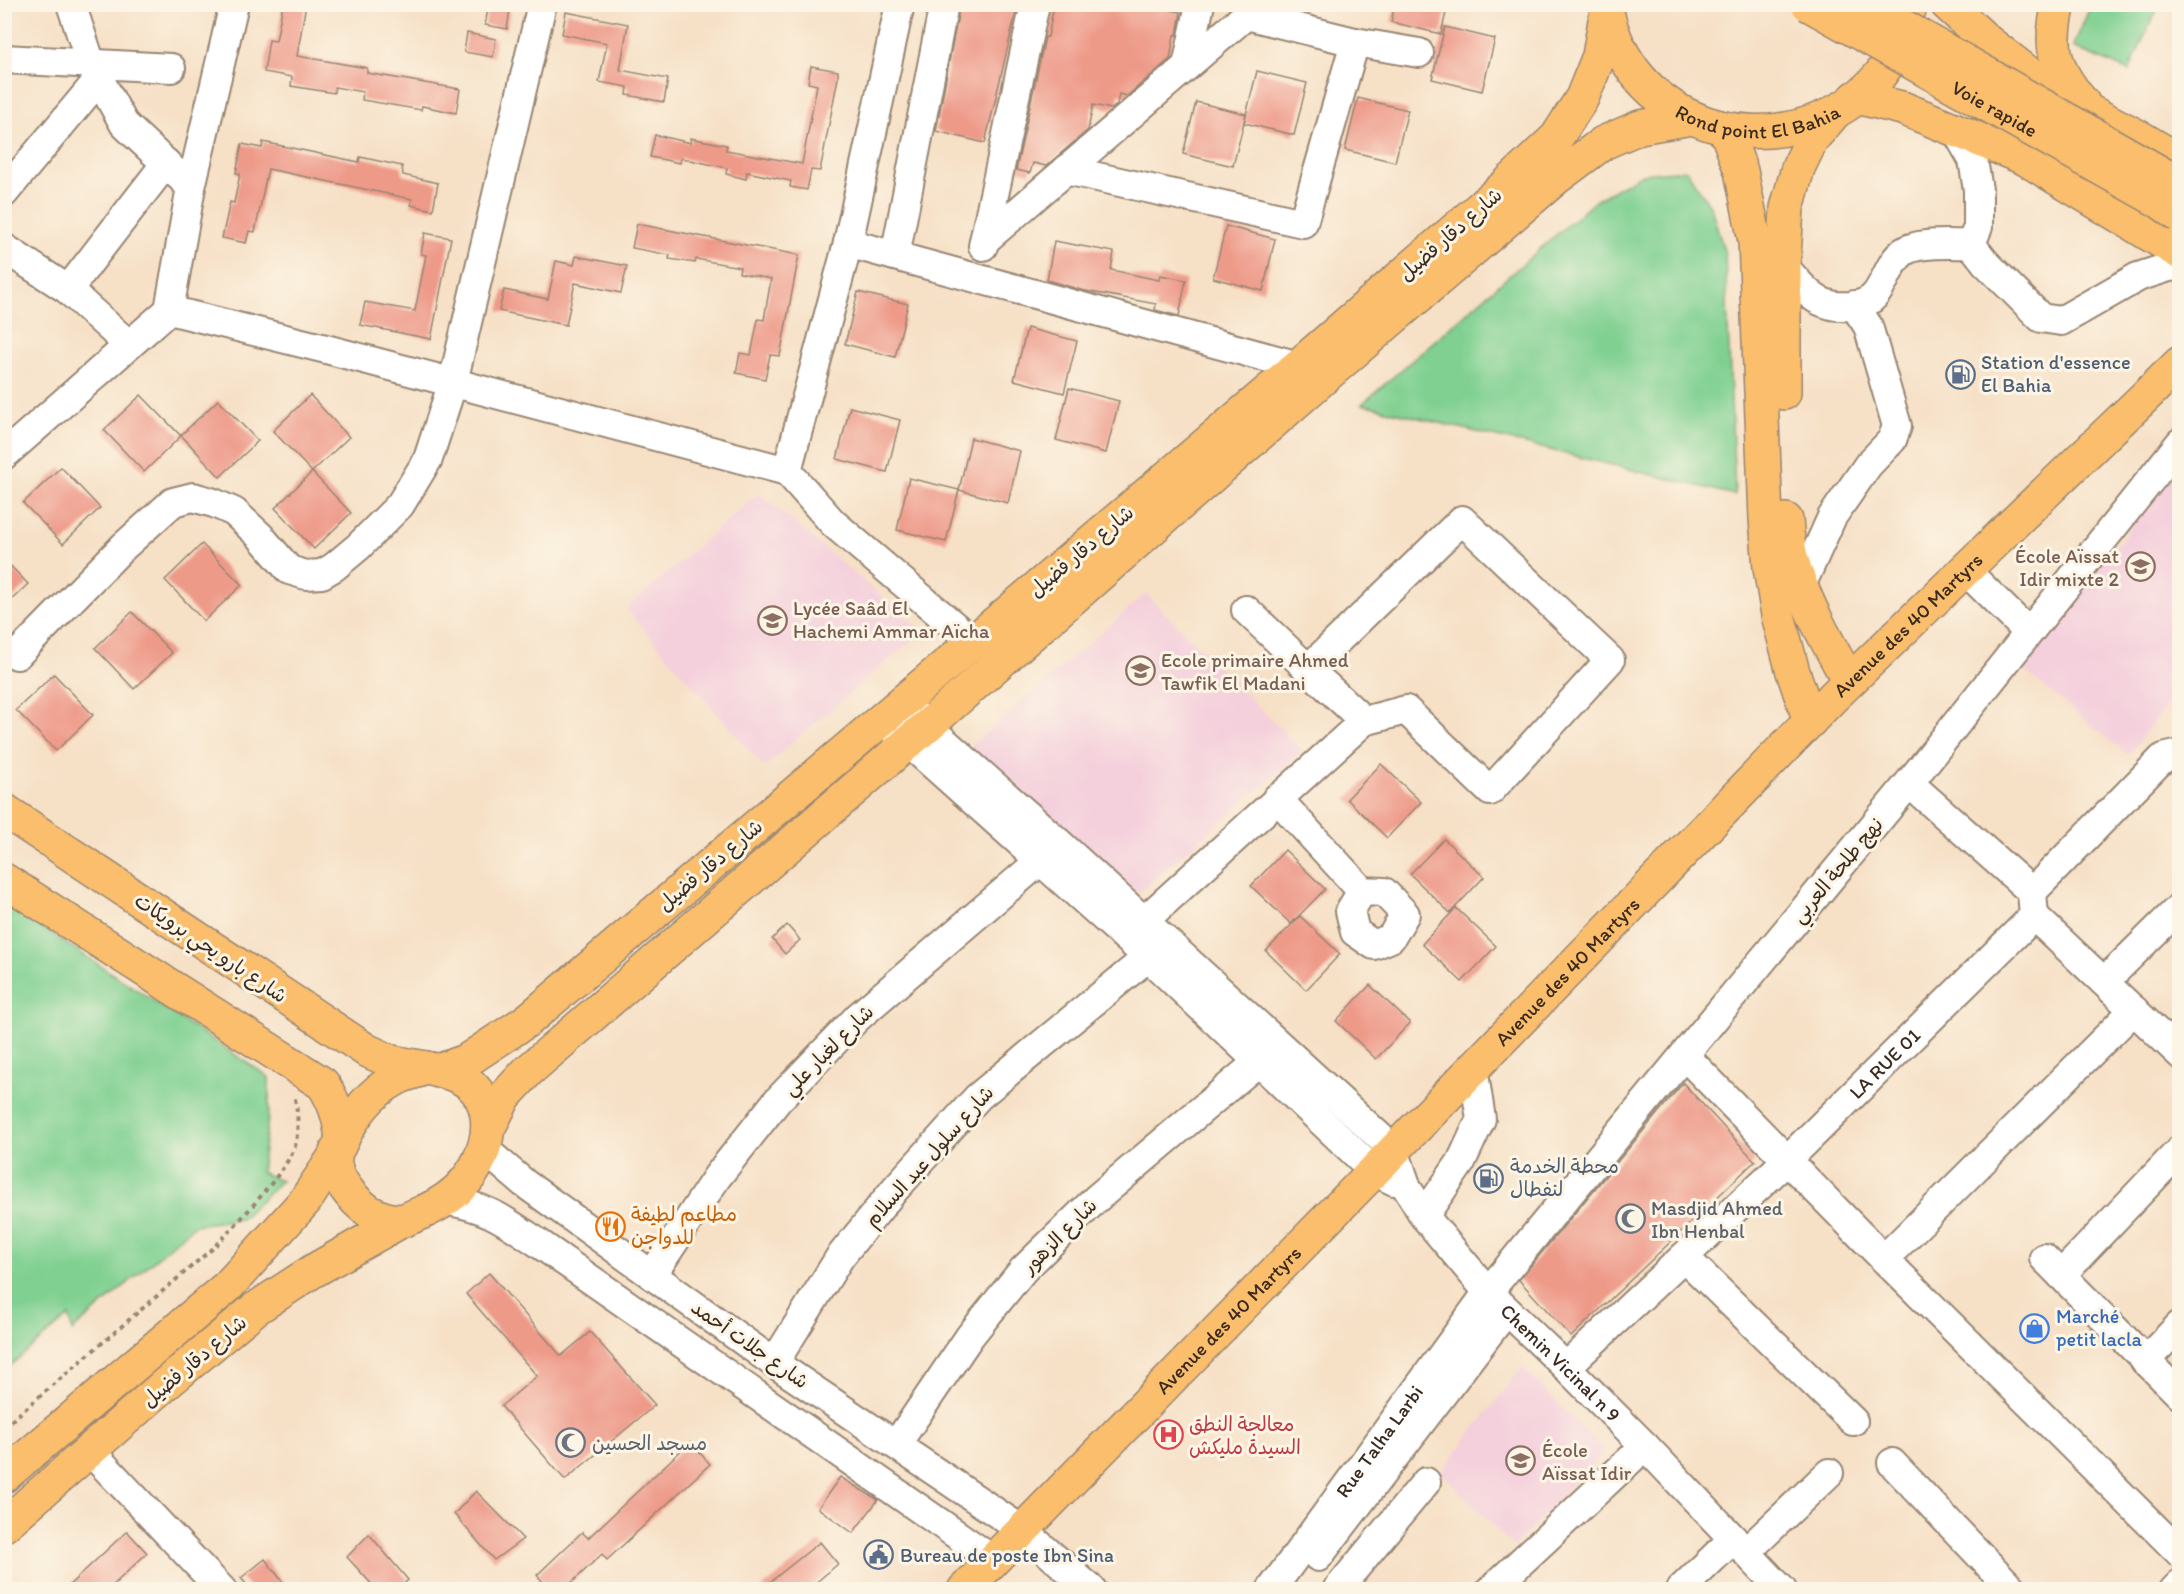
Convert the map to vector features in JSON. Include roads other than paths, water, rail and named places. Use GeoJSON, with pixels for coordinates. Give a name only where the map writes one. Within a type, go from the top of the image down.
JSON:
{"type":"FeatureCollection","features":[{"type":"Feature","properties":{"kind":"main road","name":"Voie rapide"},"geometry":{"type":"LineString","coordinates":[[1808,4],[2159,201],[2180,216]]}},
{"type":"Feature","properties":{"kind":"main road","name":"Voie rapide"},"geometry":{"type":"LineString","coordinates":[[1864,4],[2180,184]]}},
{"type":"Feature","properties":{"kind":"main road","name":"Rond point El Bahia"},"geometry":{"type":"LineString","coordinates":[[1606,7],[1626,59],[1640,78],[1674,109],[1710,125],[1753,133],[1796,128],[1846,104],[1881,74],[1897,47],[1911,4]]}},
{"type":"Feature","properties":{"kind":"main road"},"geometry":{"type":"LineString","coordinates":[[1947,4],[1987,41],[2054,93],[2180,161]]}},
{"type":"Feature","properties":{"kind":"main road"},"geometry":{"type":"LineString","coordinates":[[2059,4],[2054,26],[2058,69],[2070,88],[2090,111]]}},
{"type":"Feature","properties":{"kind":"main road","name":"شارع دقار فضيل"},"geometry":{"type":"LineString","coordinates":[[487,1138],[505,1096],[528,1071],[917,734],[1313,370],[1557,137],[1582,98],[1599,56],[1606,7]]}},
{"type":"Feature","properties":{"kind":"main road"},"geometry":{"type":"LineString","coordinates":[[1810,721],[1793,672],[1778,615],[1770,568],[1766,519],[1787,208],[1798,168],[1812,139],[1846,104],[1902,108],[1954,127],[2024,158],[2180,253]]}},
{"type":"Feature","properties":{"kind":"main road","name":"شارع دقار فضيل"},"geometry":{"type":"LineString","coordinates":[[432,1070],[466,1061],[492,1046],[528,1020],[973,642],[1556,178],[1603,143],[1640,127],[1692,118]]}},
{"type":"Feature","properties":{"kind":"main road"},"geometry":{"type":"LineString","coordinates":[[1725,128],[1742,171],[1755,241],[1790,555],[1800,588],[1812,615],[1850,681]]}},
{"type":"Feature","properties":{"kind":"main road","name":"Avenue des 40 Martyrs"},"geometry":{"type":"LineString","coordinates":[[964,1590],[1810,721],[2180,363]]}},
{"type":"Feature","properties":{"kind":"main road","name":"شارع بارو يحي برويكات"},"geometry":{"type":"LineString","coordinates":[[4,810],[366,1050],[392,1062],[432,1070]]}},
{"type":"Feature","properties":{"kind":"main road"},"geometry":{"type":"LineString","coordinates":[[4,880],[323,1084],[335,1103],[339,1117],[338,1148],[339,1178],[349,1194],[364,1208],[380,1218],[401,1221],[446,1201],[467,1180],[487,1138],[487,1111],[481,1095],[467,1082],[449,1073],[432,1070],[396,1079],[376,1093],[358,1110],[338,1148]]}},
{"type":"Feature","properties":{"kind":"main road","name":"شارع دقار فضيل"},"geometry":{"type":"LineString","coordinates":[[4,1476],[228,1286],[305,1201],[338,1148]]}},
{"type":"Feature","properties":{"kind":"main road","name":"شارع دقار فضيل"},"geometry":{"type":"LineString","coordinates":[[4,1525],[255,1309],[313,1271],[401,1221]]}},
{"type":"Feature","properties":{"kind":"street"},"geometry":{"type":"LineString","coordinates":[[71,4],[95,72],[124,124],[192,187]]}},
{"type":"Feature","properties":{"kind":"street"},"geometry":{"type":"LineString","coordinates":[[4,455],[169,310],[192,187],[234,4]]}},
{"type":"Feature","properties":{"kind":"street"},"geometry":{"type":"LineString","coordinates":[[17,656],[123,547],[173,502],[193,497],[234,512],[260,536],[289,570],[306,575],[322,574],[334,567],[358,547],[400,505],[428,459],[453,381],[542,4]]}},
{"type":"Feature","properties":{"kind":"street"},"geometry":{"type":"LineString","coordinates":[[787,471],[848,243],[900,4]]}},
{"type":"Feature","properties":{"kind":"street"},"geometry":{"type":"LineString","coordinates":[[894,256],[944,4]]}},
{"type":"Feature","properties":{"kind":"street"},"geometry":{"type":"LineString","coordinates":[[974,277],[984,241],[1035,4]]}},
{"type":"Feature","properties":{"kind":"street"},"geometry":{"type":"LineString","coordinates":[[1187,66],[1200,4]]}},
{"type":"Feature","properties":{"kind":"street"},"geometry":{"type":"LineString","coordinates":[[984,241],[1253,10],[1356,42],[1419,53]]}},
{"type":"Feature","properties":{"kind":"street"},"geometry":{"type":"LineString","coordinates":[[1066,170],[1303,223],[1356,42]]}},
{"type":"Feature","properties":{"kind":"street"},"geometry":{"type":"LineString","coordinates":[[4,59],[95,72],[171,68]]}},
{"type":"Feature","properties":{"kind":"street"},"geometry":{"type":"LineString","coordinates":[[4,193],[95,72]]}},
{"type":"Feature","properties":{"kind":"street"},"geometry":{"type":"LineString","coordinates":[[1954,127],[1973,160],[1978,190],[1978,227],[1971,244]]}},
{"type":"Feature","properties":{"kind":"street"},"geometry":{"type":"LineString","coordinates":[[74,282],[166,163]]}},
{"type":"Feature","properties":{"kind":"street"},"geometry":{"type":"LineString","coordinates":[[848,243],[1313,370]]}},
{"type":"Feature","properties":{"kind":"street"},"geometry":{"type":"LineString","coordinates":[[1784,266],[1802,287],[1821,302],[1846,306],[1866,303],[1874,297],[1891,267],[1904,251],[1924,245],[1971,244]]}},
{"type":"Feature","properties":{"kind":"street"},"geometry":{"type":"LineString","coordinates":[[1971,244],[1985,262],[2041,318],[2061,321],[2138,277],[2169,267],[2180,266]]}},
{"type":"Feature","properties":{"kind":"street"},"geometry":{"type":"LineString","coordinates":[[4,248],[67,289],[129,345]]}},
{"type":"Feature","properties":{"kind":"street"},"geometry":{"type":"LineString","coordinates":[[1800,588],[1832,517],[1868,465],[1892,440],[1898,426],[1868,326],[1854,305]]}},
{"type":"Feature","properties":{"kind":"street"},"geometry":{"type":"LineString","coordinates":[[169,310],[453,381],[787,471],[832,523],[973,642]]}},
{"type":"Feature","properties":{"kind":"street","name":"نهج طلحة العربي"},"geometry":{"type":"LineString","coordinates":[[1293,1590],[1497,1302],[1569,1196],[1909,783],[2180,442]]}},
{"type":"Feature","properties":{"kind":"street"},"geometry":{"type":"LineString","coordinates":[[1135,929],[1364,720],[1406,710],[1490,790],[1610,660],[1462,520],[1308,669]]}},
{"type":"Feature","properties":{"kind":"street"},"geometry":{"type":"LineString","coordinates":[[1965,570],[2028,632]]}},
{"type":"Feature","properties":{"kind":"street"},"geometry":{"type":"LineString","coordinates":[[1246,610],[1364,720]]}},
{"type":"Feature","properties":{"kind":"street"},"geometry":{"type":"LineString","coordinates":[[892,711],[1135,929],[1384,1161]]}},
{"type":"Feature","properties":{"kind":"street"},"geometry":{"type":"LineString","coordinates":[[917,734],[1041,860],[1135,929],[1148,957],[1258,1062],[1384,1161]]}},
{"type":"Feature","properties":{"kind":"street","name":"LA RUE 01"},"geometry":{"type":"LineString","coordinates":[[1566,1367],[1787,1160],[2174,760]]}},
{"type":"Feature","properties":{"kind":"street"},"geometry":{"type":"LineString","coordinates":[[1909,783],[2033,904],[2104,982],[2180,1054]]}},
{"type":"Feature","properties":{"kind":"street"},"geometry":{"type":"LineString","coordinates":[[1277,798],[1362,891]]}},
{"type":"Feature","properties":{"kind":"street","name":"شارع لغبار علي"},"geometry":{"type":"LineString","coordinates":[[652,1275],[717,1177],[777,1101],[858,1017],[1041,860]]}},
{"type":"Feature","properties":{"kind":"street"},"geometry":{"type":"LineString","coordinates":[[2104,982],[2180,907]]}},
{"type":"Feature","properties":{"kind":"street","name":"شارع سلول عبد السلام"},"geometry":{"type":"LineString","coordinates":[[774,1363],[840,1257],[895,1189],[978,1097],[1148,957]]}},
{"type":"Feature","properties":{"kind":"street"},"geometry":{"type":"LineString","coordinates":[[1884,1259],[2134,1010]]}},
{"type":"Feature","properties":{"kind":"street"},"geometry":{"type":"LineString","coordinates":[[1683,1055],[1884,1259],[2180,1553]]}},
{"type":"Feature","properties":{"kind":"street","name":"شارع الزهور"},"geometry":{"type":"LineString","coordinates":[[896,1445],[969,1336],[1023,1270],[1096,1199],[1258,1062]]}},
{"type":"Feature","properties":{"kind":"street"},"geometry":{"type":"LineString","coordinates":[[1424,1216],[1461,1162],[1481,1119],[1473,1068]]}},
{"type":"Feature","properties":{"kind":"street","name":"شارع جلات أحمد"},"geometry":{"type":"LineString","coordinates":[[487,1138],[524,1183],[774,1363],[1022,1530],[1092,1590]]}},
{"type":"Feature","properties":{"kind":"street"},"geometry":{"type":"LineString","coordinates":[[2179,1395],[2052,1267],[2180,1150]]}},
{"type":"Feature","properties":{"kind":"street","name":"Chemin Vicinal n 9"},"geometry":{"type":"LineString","coordinates":[[1384,1161],[1407,1188],[1424,1216],[1497,1302],[1646,1446],[1782,1590]]}},
{"type":"Feature","properties":{"kind":"street","name":"شارع جلات أحمد"},"geometry":{"type":"LineString","coordinates":[[446,1201],[468,1203],[498,1216],[993,1560]]}},
{"type":"Feature","properties":{"kind":"street"},"geometry":{"type":"LineString","coordinates":[[1684,1257],[1853,1421]]}},
{"type":"Feature","properties":{"kind":"street","name":"Rue Talha Larbi"},"geometry":{"type":"LineString","coordinates":[[1271,1590],[1497,1302]]}},
{"type":"Feature","properties":{"kind":"street"},"geometry":{"type":"LineString","coordinates":[[2145,1361],[2180,1325]]}},
{"type":"Feature","properties":{"kind":"street"},"geometry":{"type":"LineString","coordinates":[[1491,1590],[1646,1446]]}},
{"type":"Feature","properties":{"kind":"street"},"geometry":{"type":"LineString","coordinates":[[90,1451],[222,1590]]}},
{"type":"Feature","properties":{"kind":"street"},"geometry":{"type":"LineString","coordinates":[[1892,1462],[2013,1590]]}},
{"type":"Feature","properties":{"kind":"street"},"geometry":{"type":"LineString","coordinates":[[1680,1590],[1739,1546],[1829,1473]]}},
{"type":"Feature","properties":{"kind":"street"},"geometry":{"type":"LineString","coordinates":[[1337,1590],[1426,1482]]}},
{"type":"Feature","properties":{"kind":"street"},"geometry":{"type":"LineString","coordinates":[[2174,1590],[2180,1584]]}},
{"type":"Feature","properties":{"kind":"place","name":"Station d'essence El Bahia"},"geometry":{"type":"Point","coordinates":[1960,374]}},
{"type":"Feature","properties":{"kind":"place","name":"École Aïssat Idir mixte 2"},"geometry":{"type":"Point","coordinates":[2140,567]}},
{"type":"Feature","properties":{"kind":"place","name":"Lycée Saâd El Hachemi Ammar Aïcha"},"geometry":{"type":"Point","coordinates":[772,620]}},
{"type":"Feature","properties":{"kind":"place","name":"Ecole primaire Ahmed Tawfik El Madani"},"geometry":{"type":"Point","coordinates":[1140,671]}},
{"type":"Feature","properties":{"kind":"place","name":"محطة الخدمة لنفطال"},"geometry":{"type":"Point","coordinates":[1489,1178]}},
{"type":"Feature","properties":{"kind":"place","name":"Masdjid Ahmed Ibn Henbal"},"geometry":{"type":"Point","coordinates":[1630,1219]}},
{"type":"Feature","properties":{"kind":"place","name":"مطاعم لطيفة للدواجن"},"geometry":{"type":"Point","coordinates":[610,1226]}},
{"type":"Feature","properties":{"kind":"place","name":"Marché petit lacla"},"geometry":{"type":"Point","coordinates":[2035,1328]}},
{"type":"Feature","properties":{"kind":"place","name":"معالجة النطق السيدة مليكش"},"geometry":{"type":"Point","coordinates":[1168,1435]}},
{"type":"Feature","properties":{"kind":"place","name":"مسجد الحسين"},"geometry":{"type":"Point","coordinates":[571,1443]}},
{"type":"Feature","properties":{"kind":"place","name":"École Aïssat Idir"},"geometry":{"type":"Point","coordinates":[1521,1461]}},
{"type":"Feature","properties":{"kind":"place","name":"Bureau de poste Ibn Sina"},"geometry":{"type":"Point","coordinates":[879,1555]}}]}
